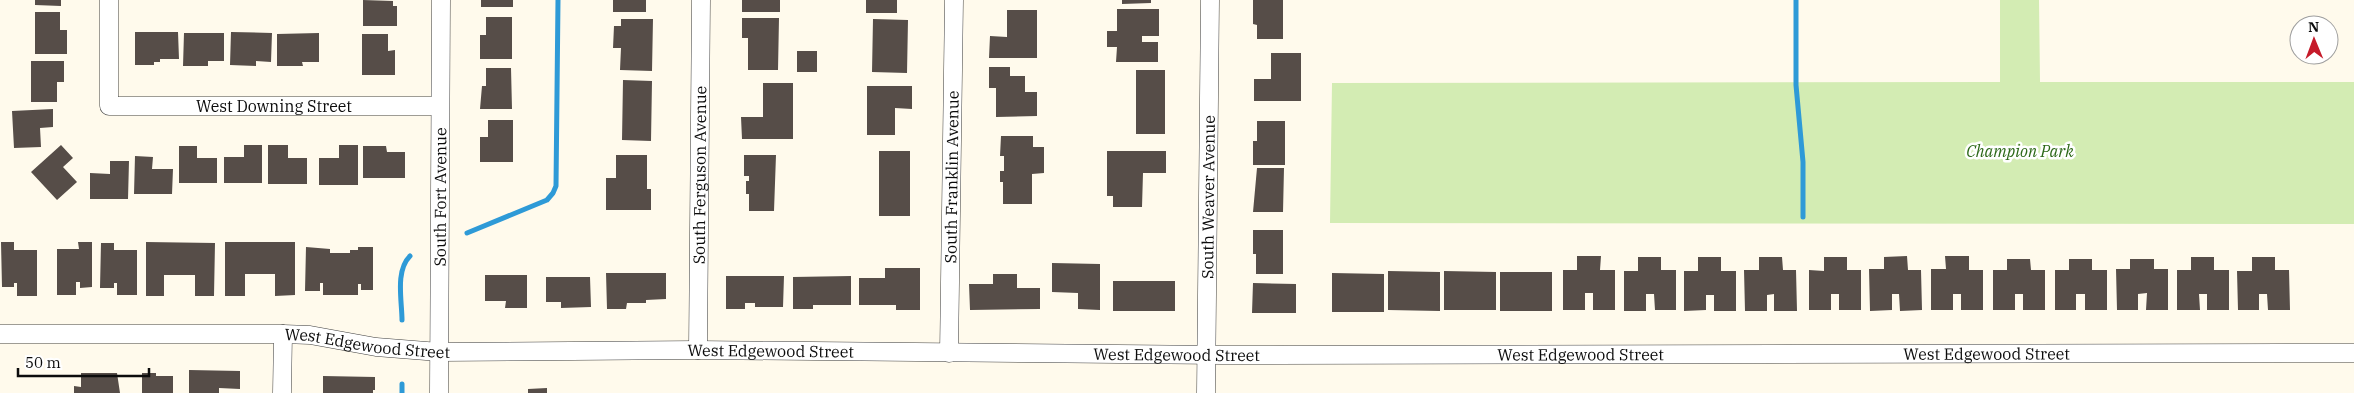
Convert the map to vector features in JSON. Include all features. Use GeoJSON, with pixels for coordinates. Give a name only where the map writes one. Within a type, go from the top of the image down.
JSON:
{"type":"FeatureCollection","features":[{"type":"Feature","properties":{"kind":"street","name":"West Downing Street"},"geometry":{"type":"LineString","coordinates":[[109,0],[109,106],[439,106]]}},
{"type":"Feature","properties":{"kind":"street","name":"South Fort Avenue"},"geometry":{"type":"LineString","coordinates":[[439,393],[441,0]]}},
{"type":"Feature","properties":{"kind":"street","name":"South Ferguson Avenue"},"geometry":{"type":"LineString","coordinates":[[698,350],[701,0]]}},
{"type":"Feature","properties":{"kind":"street","name":"South Franklin Avenue"},"geometry":{"type":"LineString","coordinates":[[949,352],[954,0]]}},
{"type":"Feature","properties":{"kind":"street","name":"South Weaver Avenue"},"geometry":{"type":"LineString","coordinates":[[1206,393],[1210,0]]}},
{"type":"Feature","properties":{"kind":"street","name":"West Edgewood Street"},"geometry":{"type":"LineString","coordinates":[[0,334],[310,335],[376,346],[440,352],[698,350],[1206,355],[2354,353]]}},
{"type":"Feature","properties":{"kind":"street"},"geometry":{"type":"LineString","coordinates":[[282,393],[283,334]]}},
{"type":"Feature","properties":{"kind":"green space","name":"Champion Park"},"geometry":{"type":"Polygon","coordinates":[[[2000,0],[2039,0],[2040,82],[2354,82],[2354,224],[1330,223],[1332,83],[2000,82],[2000,0]]]}},
{"type":"Feature","properties":{"kind":"building"},"geometry":{"type":"Polygon","coordinates":[[[35,0],[61,0],[61,6],[35,5],[35,0]]]}},
{"type":"Feature","properties":{"kind":"building"},"geometry":{"type":"Polygon","coordinates":[[[363,0],[393,1],[393,6],[397,6],[397,26],[363,26],[363,0]]]}},
{"type":"Feature","properties":{"kind":"building"},"geometry":{"type":"Polygon","coordinates":[[[481,0],[513,0],[513,7],[481,7],[481,0]]]}},
{"type":"Feature","properties":{"kind":"building"},"geometry":{"type":"Polygon","coordinates":[[[613,0],[646,0],[646,12],[613,12],[613,0]]]}},
{"type":"Feature","properties":{"kind":"building"},"geometry":{"type":"Polygon","coordinates":[[[742,0],[780,0],[780,12],[742,12],[742,0]]]}},
{"type":"Feature","properties":{"kind":"building"},"geometry":{"type":"Polygon","coordinates":[[[866,0],[897,0],[897,13],[866,13],[866,0]]]}},
{"type":"Feature","properties":{"kind":"building"},"geometry":{"type":"Polygon","coordinates":[[[1122,0],[1151,0],[1151,3],[1122,4],[1122,0]]]}},
{"type":"Feature","properties":{"kind":"building"},"geometry":{"type":"Polygon","coordinates":[[[1253,0],[1283,0],[1283,39],[1257,39],[1257,25],[1253,24],[1253,0]]]}},
{"type":"Feature","properties":{"kind":"building"},"geometry":{"type":"Polygon","coordinates":[[[1117,9],[1159,9],[1159,36],[1142,36],[1142,42],[1158,42],[1158,62],[1116,62],[1117,47],[1107,47],[1107,31],[1117,31],[1117,9]]]}},
{"type":"Feature","properties":{"kind":"building"},"geometry":{"type":"Polygon","coordinates":[[[1007,10],[1037,10],[1037,58],[989,58],[990,36],[1007,37],[1007,10]]]}},
{"type":"Feature","properties":{"kind":"building"},"geometry":{"type":"Polygon","coordinates":[[[35,12],[60,12],[60,30],[67,30],[67,54],[35,54],[35,12]]]}},
{"type":"Feature","properties":{"kind":"building"},"geometry":{"type":"Polygon","coordinates":[[[486,17],[512,17],[512,59],[480,59],[480,35],[486,35],[486,17]]]}},
{"type":"Feature","properties":{"kind":"building"},"geometry":{"type":"Polygon","coordinates":[[[742,18],[779,18],[778,70],[748,70],[748,38],[742,38],[742,18]]]}},
{"type":"Feature","properties":{"kind":"building"},"geometry":{"type":"Polygon","coordinates":[[[621,19],[653,19],[652,71],[620,70],[621,48],[613,48],[614,26],[621,26],[621,19]]]}},
{"type":"Feature","properties":{"kind":"building"},"geometry":{"type":"Polygon","coordinates":[[[873,19],[908,20],[907,73],[872,72],[873,19]]]}},
{"type":"Feature","properties":{"kind":"building"},"geometry":{"type":"Polygon","coordinates":[[[135,32],[178,32],[179,59],[160,59],[160,62],[154,62],[154,65],[135,65],[135,32]]]}},
{"type":"Feature","properties":{"kind":"building"},"geometry":{"type":"Polygon","coordinates":[[[231,32],[272,33],[271,62],[256,61],[256,66],[230,65],[231,32]]]}},
{"type":"Feature","properties":{"kind":"building"},"geometry":{"type":"Polygon","coordinates":[[[184,33],[224,33],[224,61],[208,61],[208,66],[183,66],[184,33]]]}},
{"type":"Feature","properties":{"kind":"building"},"geometry":{"type":"Polygon","coordinates":[[[319,33],[319,62],[302,62],[303,66],[277,66],[277,34],[319,33]]]}},
{"type":"Feature","properties":{"kind":"building"},"geometry":{"type":"Polygon","coordinates":[[[362,34],[388,34],[388,51],[395,50],[395,75],[362,75],[362,34]]]}},
{"type":"Feature","properties":{"kind":"building"},"geometry":{"type":"Polygon","coordinates":[[[797,51],[817,51],[817,72],[797,72],[797,51]]]}},
{"type":"Feature","properties":{"kind":"building"},"geometry":{"type":"Polygon","coordinates":[[[1271,53],[1301,53],[1301,101],[1254,101],[1254,79],[1271,79],[1271,53]]]}},
{"type":"Feature","properties":{"kind":"building"},"geometry":{"type":"Polygon","coordinates":[[[31,61],[64,61],[64,82],[57,82],[57,102],[31,102],[31,61]]]}},
{"type":"Feature","properties":{"kind":"building"},"geometry":{"type":"Polygon","coordinates":[[[989,67],[1010,67],[1010,76],[1025,76],[1025,92],[1037,92],[1037,116],[996,117],[996,88],[989,88],[989,67]]]}},
{"type":"Feature","properties":{"kind":"building"},"geometry":{"type":"Polygon","coordinates":[[[486,68],[511,68],[512,109],[480,109],[482,86],[486,86],[486,68]]]}},
{"type":"Feature","properties":{"kind":"building"},"geometry":{"type":"Polygon","coordinates":[[[1136,70],[1165,70],[1165,134],[1136,134],[1136,70]]]}},
{"type":"Feature","properties":{"kind":"building"},"geometry":{"type":"Polygon","coordinates":[[[623,80],[652,81],[651,141],[622,140],[623,80]]]}},
{"type":"Feature","properties":{"kind":"building"},"geometry":{"type":"Polygon","coordinates":[[[763,83],[793,83],[793,139],[742,139],[741,117],[763,117],[763,83]]]}},
{"type":"Feature","properties":{"kind":"building"},"geometry":{"type":"Polygon","coordinates":[[[867,86],[912,86],[912,109],[895,108],[895,135],[867,135],[867,86]]]}},
{"type":"Feature","properties":{"kind":"building"},"geometry":{"type":"Polygon","coordinates":[[[53,109],[53,127],[40,128],[41,147],[14,148],[12,111],[53,109]]]}},
{"type":"Feature","properties":{"kind":"building"},"geometry":{"type":"Polygon","coordinates":[[[488,120],[513,120],[513,162],[480,162],[480,137],[488,137],[488,120]]]}},
{"type":"Feature","properties":{"kind":"building"},"geometry":{"type":"Polygon","coordinates":[[[1257,121],[1285,121],[1285,165],[1253,165],[1253,141],[1257,141],[1257,121]]]}},
{"type":"Feature","properties":{"kind":"building"},"geometry":{"type":"Polygon","coordinates":[[[1001,136],[1033,136],[1033,147],[1044,147],[1044,173],[1032,174],[1032,204],[1003,204],[1003,182],[1000,182],[1000,171],[1004,171],[1004,156],[1000,156],[1001,136]]]}},
{"type":"Feature","properties":{"kind":"building"},"geometry":{"type":"Polygon","coordinates":[[[61,145],[73,158],[63,167],[77,182],[57,200],[31,172],[61,145]]]}},
{"type":"Feature","properties":{"kind":"building"},"geometry":{"type":"Polygon","coordinates":[[[244,145],[262,145],[262,183],[224,183],[224,157],[244,157],[244,145]]]}},
{"type":"Feature","properties":{"kind":"building"},"geometry":{"type":"Polygon","coordinates":[[[268,145],[288,145],[288,158],[307,158],[307,184],[268,184],[268,145]]]}},
{"type":"Feature","properties":{"kind":"building"},"geometry":{"type":"Polygon","coordinates":[[[339,145],[358,145],[358,185],[319,185],[319,158],[339,158],[339,145]]]}},
{"type":"Feature","properties":{"kind":"building"},"geometry":{"type":"Polygon","coordinates":[[[179,146],[197,146],[197,158],[217,158],[217,183],[179,183],[179,146]]]}},
{"type":"Feature","properties":{"kind":"building"},"geometry":{"type":"Polygon","coordinates":[[[363,146],[386,146],[387,152],[405,152],[405,178],[363,178],[363,146]]]}},
{"type":"Feature","properties":{"kind":"building"},"geometry":{"type":"Polygon","coordinates":[[[879,151],[910,151],[910,216],[879,216],[879,151]]]}},
{"type":"Feature","properties":{"kind":"building"},"geometry":{"type":"Polygon","coordinates":[[[1107,151],[1166,151],[1166,173],[1143,173],[1142,207],[1113,207],[1113,196],[1107,196],[1107,151]]]}},
{"type":"Feature","properties":{"kind":"building"},"geometry":{"type":"Polygon","coordinates":[[[616,155],[647,155],[647,189],[651,189],[651,210],[606,210],[606,178],[616,178],[616,155]]]}},
{"type":"Feature","properties":{"kind":"building"},"geometry":{"type":"Polygon","coordinates":[[[744,155],[776,155],[774,211],[749,211],[749,194],[746,194],[746,181],[749,181],[749,176],[744,176],[744,155]]]}},
{"type":"Feature","properties":{"kind":"building"},"geometry":{"type":"Polygon","coordinates":[[[135,156],[153,157],[152,169],[173,169],[172,194],[134,194],[135,156]]]}},
{"type":"Feature","properties":{"kind":"building"},"geometry":{"type":"Polygon","coordinates":[[[110,161],[129,161],[128,199],[90,199],[90,173],[110,174],[110,161]]]}},
{"type":"Feature","properties":{"kind":"building"},"geometry":{"type":"Polygon","coordinates":[[[1257,168],[1284,168],[1283,212],[1253,212],[1257,168]]]}},
{"type":"Feature","properties":{"kind":"building"},"geometry":{"type":"Polygon","coordinates":[[[1253,230],[1283,230],[1283,274],[1256,274],[1256,254],[1253,254],[1253,230]]]}},
{"type":"Feature","properties":{"kind":"building"},"geometry":{"type":"Polygon","coordinates":[[[1,242],[14,242],[14,250],[37,250],[37,296],[17,296],[17,283],[14,283],[14,287],[2,287],[1,242]]]}},
{"type":"Feature","properties":{"kind":"building"},"geometry":{"type":"Polygon","coordinates":[[[78,242],[92,242],[92,287],[80,288],[80,282],[76,282],[76,295],[57,295],[57,249],[79,249],[78,242]]]}},
{"type":"Feature","properties":{"kind":"building"},"geometry":{"type":"Polygon","coordinates":[[[146,242],[215,243],[214,296],[195,296],[195,275],[164,275],[164,296],[146,296],[146,242]]]}},
{"type":"Feature","properties":{"kind":"building"},"geometry":{"type":"Polygon","coordinates":[[[225,242],[295,242],[295,295],[275,296],[275,274],[245,274],[245,296],[225,296],[225,242]]]}},
{"type":"Feature","properties":{"kind":"building"},"geometry":{"type":"Polygon","coordinates":[[[101,243],[114,243],[114,250],[137,250],[137,295],[117,295],[117,283],[114,283],[114,288],[100,288],[101,243]]]}},
{"type":"Feature","properties":{"kind":"building"},"geometry":{"type":"Polygon","coordinates":[[[306,247],[330,249],[330,253],[350,253],[350,250],[358,250],[358,247],[373,247],[373,290],[361,290],[361,284],[358,284],[358,295],[323,295],[323,283],[320,283],[320,291],[305,291],[306,247]]]}},
{"type":"Feature","properties":{"kind":"building"},"geometry":{"type":"Polygon","coordinates":[[[1577,256],[1601,256],[1600,270],[1615,270],[1615,310],[1593,310],[1593,293],[1585,293],[1585,310],[1563,310],[1563,270],[1577,270],[1577,256]]]}},
{"type":"Feature","properties":{"kind":"building"},"geometry":{"type":"Polygon","coordinates":[[[1907,256],[1908,270],[1921,270],[1922,310],[1900,311],[1899,294],[1892,294],[1892,310],[1870,311],[1869,269],[1884,269],[1884,257],[1907,256]]]}},
{"type":"Feature","properties":{"kind":"building"},"geometry":{"type":"Polygon","coordinates":[[[1945,256],[1969,256],[1969,270],[1983,270],[1983,310],[1961,310],[1961,294],[1953,294],[1953,310],[1931,310],[1931,269],[1946,269],[1945,256]]]}},
{"type":"Feature","properties":{"kind":"building"},"geometry":{"type":"Polygon","coordinates":[[[1638,257],[1661,257],[1661,270],[1676,270],[1676,310],[1655,310],[1654,294],[1646,294],[1646,311],[1624,311],[1624,271],[1638,271],[1638,257]]]}},
{"type":"Feature","properties":{"kind":"building"},"geometry":{"type":"Polygon","coordinates":[[[1698,257],[1721,257],[1721,271],[1736,271],[1736,311],[1714,311],[1714,295],[1706,295],[1706,310],[1684,311],[1684,271],[1698,271],[1698,257]]]}},
{"type":"Feature","properties":{"kind":"building"},"geometry":{"type":"Polygon","coordinates":[[[1759,257],[1782,257],[1783,270],[1796,270],[1797,311],[1774,311],[1774,294],[1767,295],[1767,311],[1745,311],[1744,270],[1759,270],[1759,257]]]}},
{"type":"Feature","properties":{"kind":"building"},"geometry":{"type":"Polygon","coordinates":[[[1824,257],[1847,257],[1847,270],[1861,270],[1861,310],[1839,310],[1839,294],[1831,294],[1831,310],[1809,310],[1809,270],[1824,271],[1824,257]]]}},
{"type":"Feature","properties":{"kind":"building"},"geometry":{"type":"Polygon","coordinates":[[[2191,257],[2214,257],[2214,270],[2229,270],[2229,310],[2207,310],[2207,294],[2199,294],[2200,310],[2177,310],[2177,270],[2191,270],[2191,257]]]}},
{"type":"Feature","properties":{"kind":"building"},"geometry":{"type":"Polygon","coordinates":[[[2252,257],[2275,257],[2275,270],[2289,270],[2290,310],[2268,310],[2267,294],[2259,294],[2259,310],[2238,310],[2237,271],[2252,271],[2252,257]]]}},
{"type":"Feature","properties":{"kind":"building"},"geometry":{"type":"Polygon","coordinates":[[[2007,259],[2030,259],[2031,270],[2045,270],[2045,310],[2023,310],[2023,294],[2015,294],[2015,310],[1993,310],[1993,270],[2007,270],[2007,259]]]}},
{"type":"Feature","properties":{"kind":"building"},"geometry":{"type":"Polygon","coordinates":[[[2069,259],[2092,259],[2092,270],[2107,270],[2107,310],[2085,310],[2085,294],[2076,294],[2076,310],[2055,310],[2055,270],[2069,270],[2069,259]]]}},
{"type":"Feature","properties":{"kind":"building"},"geometry":{"type":"Polygon","coordinates":[[[2130,259],[2154,259],[2154,269],[2168,269],[2168,310],[2146,310],[2147,293],[2138,294],[2138,310],[2117,310],[2116,269],[2130,269],[2130,259]]]}},
{"type":"Feature","properties":{"kind":"building"},"geometry":{"type":"Polygon","coordinates":[[[1052,263],[1100,264],[1100,310],[1078,309],[1078,293],[1052,292],[1052,263]]]}},
{"type":"Feature","properties":{"kind":"building"},"geometry":{"type":"Polygon","coordinates":[[[885,268],[920,268],[920,310],[896,310],[896,305],[859,305],[859,278],[885,278],[885,268]]]}},
{"type":"Feature","properties":{"kind":"building"},"geometry":{"type":"Polygon","coordinates":[[[1388,271],[1440,272],[1440,311],[1388,310],[1388,271]]]}},
{"type":"Feature","properties":{"kind":"building"},"geometry":{"type":"Polygon","coordinates":[[[1444,271],[1496,272],[1496,310],[1444,310],[1444,271]]]}},
{"type":"Feature","properties":{"kind":"building"},"geometry":{"type":"Polygon","coordinates":[[[1500,272],[1552,272],[1552,311],[1500,311],[1500,272]]]}},
{"type":"Feature","properties":{"kind":"building"},"geometry":{"type":"Polygon","coordinates":[[[606,273],[666,273],[666,299],[646,300],[646,303],[627,303],[626,309],[607,309],[606,273]]]}},
{"type":"Feature","properties":{"kind":"building"},"geometry":{"type":"Polygon","coordinates":[[[1332,273],[1384,274],[1384,312],[1332,312],[1332,273]]]}},
{"type":"Feature","properties":{"kind":"building"},"geometry":{"type":"Polygon","coordinates":[[[993,274],[1017,274],[1017,288],[1040,288],[1040,309],[970,310],[969,284],[993,284],[993,274]]]}},
{"type":"Feature","properties":{"kind":"building"},"geometry":{"type":"Polygon","coordinates":[[[485,275],[527,275],[527,308],[505,308],[506,301],[485,301],[485,275]]]}},
{"type":"Feature","properties":{"kind":"building"},"geometry":{"type":"Polygon","coordinates":[[[726,276],[784,276],[783,307],[755,307],[755,303],[745,303],[745,309],[726,309],[726,276]]]}},
{"type":"Feature","properties":{"kind":"building"},"geometry":{"type":"Polygon","coordinates":[[[851,276],[851,305],[813,305],[813,309],[793,309],[793,277],[851,276]]]}},
{"type":"Feature","properties":{"kind":"building"},"geometry":{"type":"Polygon","coordinates":[[[546,277],[590,277],[591,307],[561,308],[561,302],[546,302],[546,277]]]}},
{"type":"Feature","properties":{"kind":"building"},"geometry":{"type":"Polygon","coordinates":[[[1113,281],[1175,281],[1175,311],[1113,311],[1113,281]]]}},
{"type":"Feature","properties":{"kind":"building"},"geometry":{"type":"Polygon","coordinates":[[[1253,283],[1296,284],[1296,313],[1252,313],[1253,283]]]}},
{"type":"Feature","properties":{"kind":"building"},"geometry":{"type":"Polygon","coordinates":[[[189,370],[240,371],[240,389],[219,388],[219,393],[189,393],[189,370]]]}},
{"type":"Feature","properties":{"kind":"building"},"geometry":{"type":"Polygon","coordinates":[[[81,373],[117,373],[120,393],[74,393],[74,386],[81,387],[81,373]]]}},
{"type":"Feature","properties":{"kind":"building"},"geometry":{"type":"Polygon","coordinates":[[[142,373],[156,373],[156,376],[173,376],[173,393],[142,393],[142,373]]]}},
{"type":"Feature","properties":{"kind":"building"},"geometry":{"type":"Polygon","coordinates":[[[323,376],[375,377],[375,390],[373,390],[373,393],[323,393],[323,376]]]}},
{"type":"Feature","properties":{"kind":"building"},"geometry":{"type":"Polygon","coordinates":[[[547,388],[547,393],[528,393],[528,389],[547,388]]]}},
{"type":"Feature","properties":{"kind":"waterway"},"geometry":{"type":"LineString","coordinates":[[467,233],[547,200],[556,186],[558,0]]}},
{"type":"Feature","properties":{"kind":"waterway"},"geometry":{"type":"LineString","coordinates":[[1796,0],[1796,85],[1803,162],[1803,217]]}},
{"type":"Feature","properties":{"kind":"waterway"},"geometry":{"type":"LineString","coordinates":[[402,320],[401,278],[405,262],[410,256]]}},
{"type":"Feature","properties":{"kind":"waterway"},"geometry":{"type":"LineString","coordinates":[[402,384],[402,393]]}}]}
